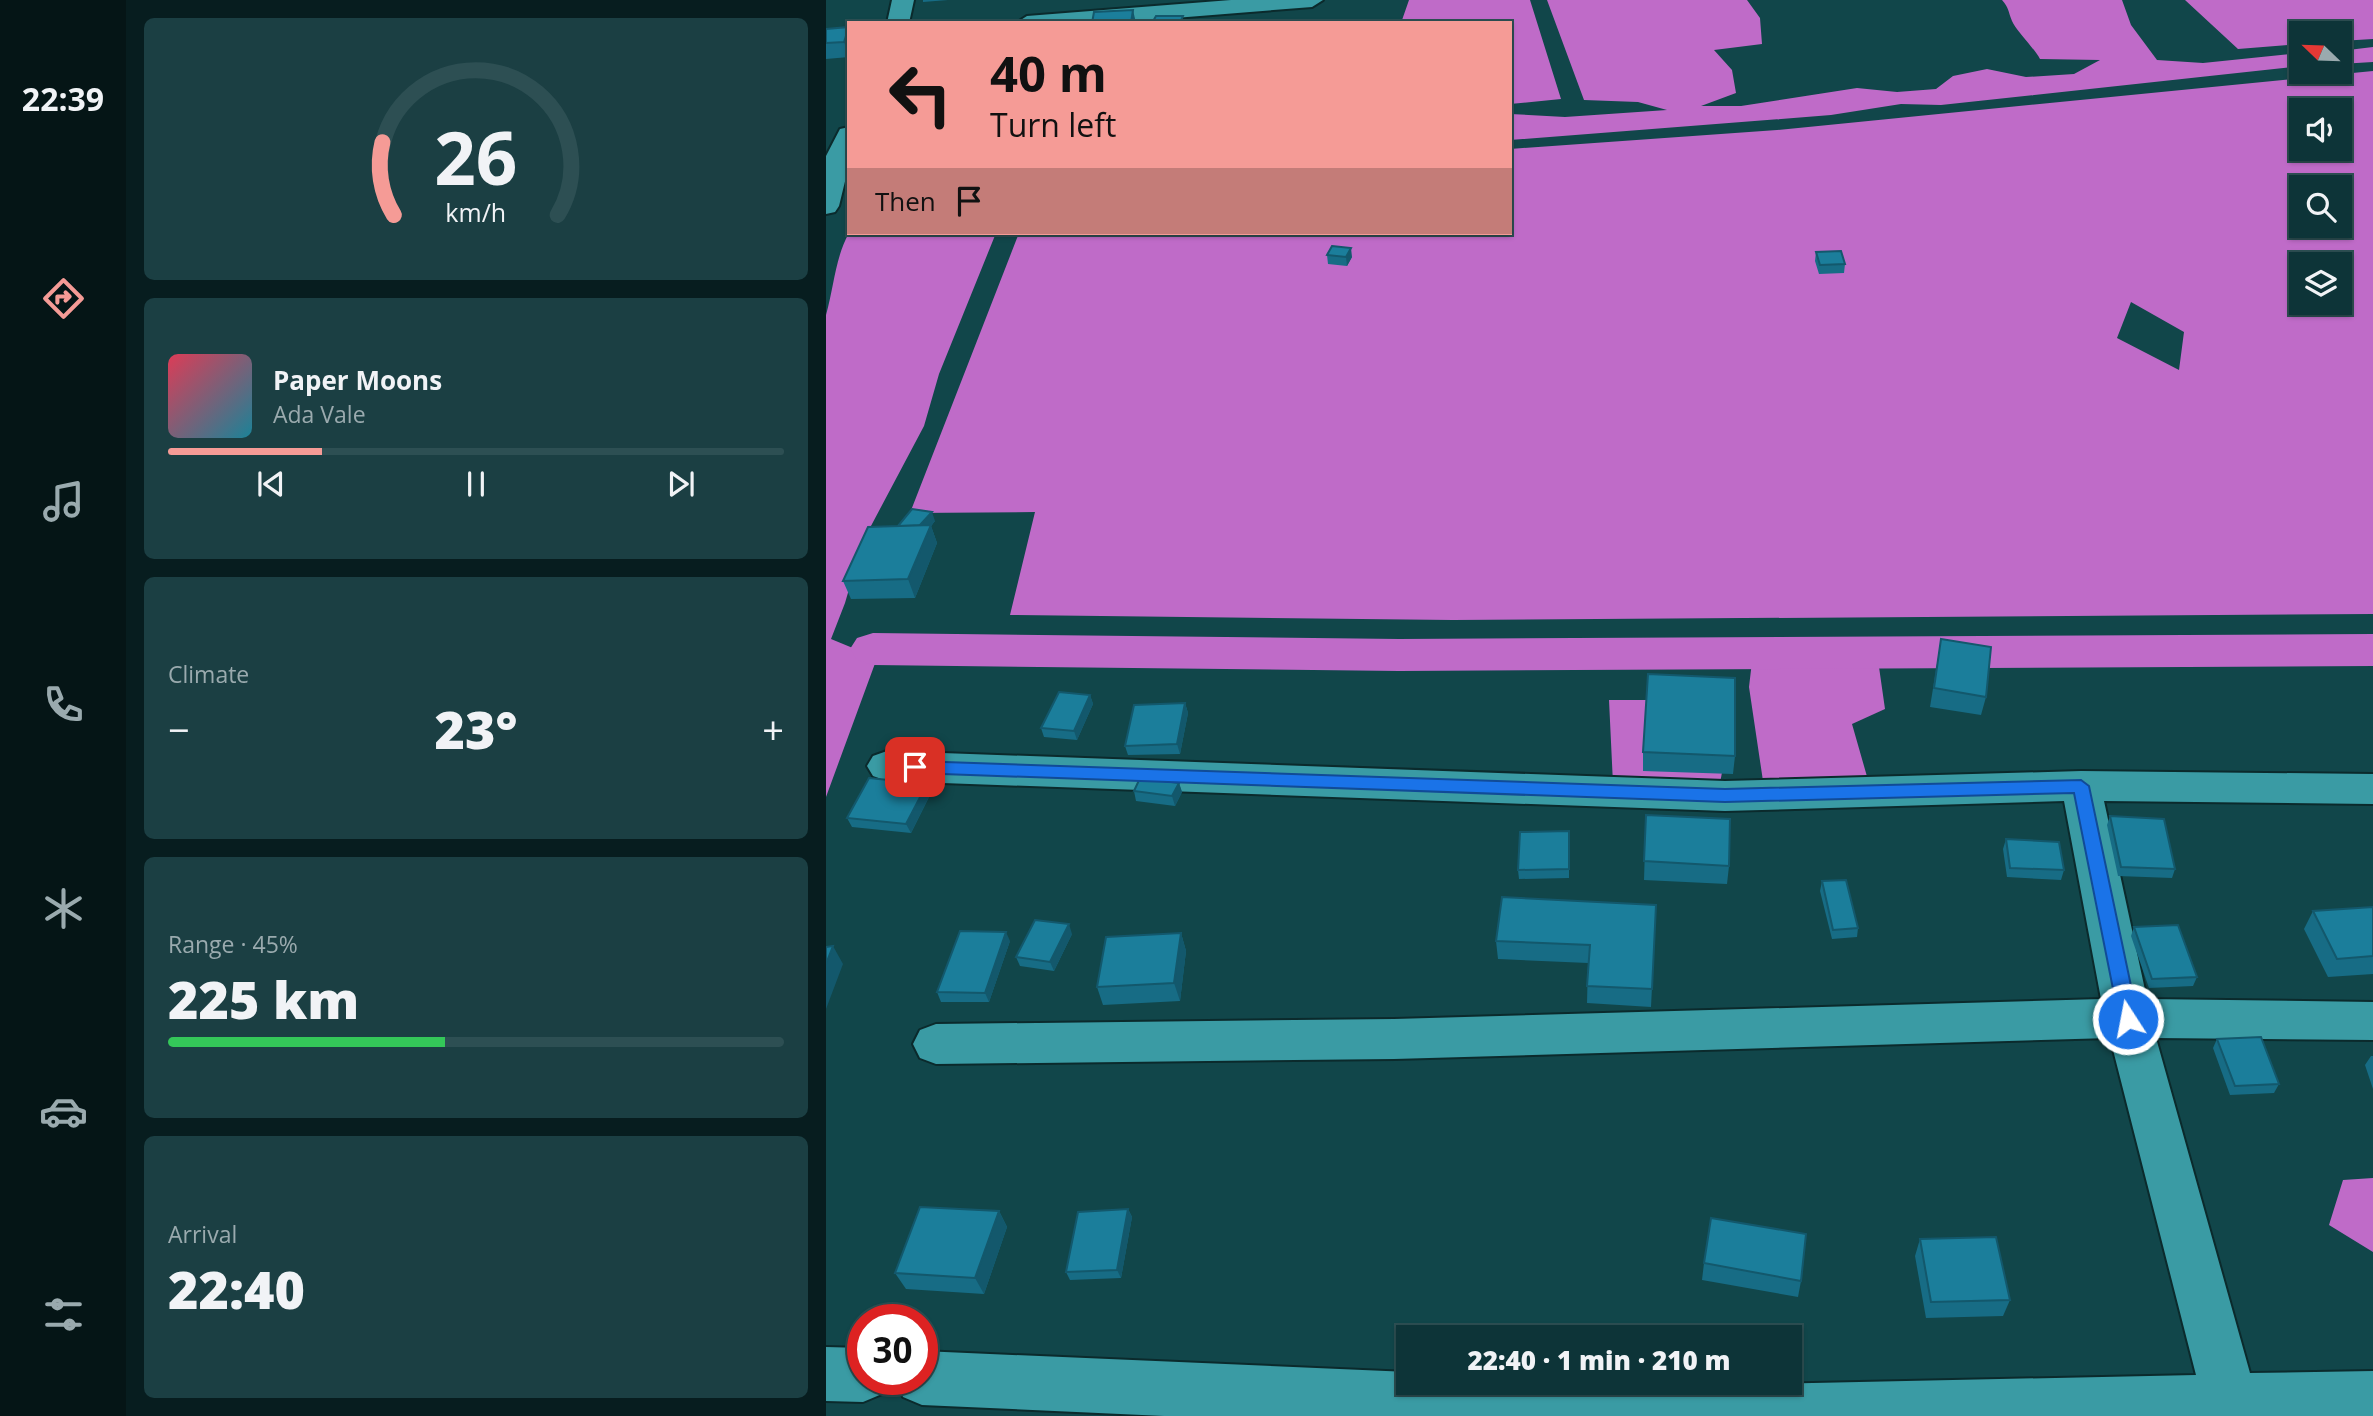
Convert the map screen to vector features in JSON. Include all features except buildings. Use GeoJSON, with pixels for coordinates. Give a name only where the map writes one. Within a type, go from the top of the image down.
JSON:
{"type":"FeatureCollection","features":[{"type":"Feature","properties":{"kind":"street"},"geometry":{"type":"LineString","coordinates":[[898,21],[903,0]]}},
{"type":"Feature","properties":{"kind":"street"},"geometry":{"type":"LineString","coordinates":[[1052,21],[1312,0]]}},
{"type":"Feature","properties":{"kind":"street"},"geometry":{"type":"LineString","coordinates":[[829,195],[838,148]]}},
{"type":"Feature","properties":{"kind":"street"},"geometry":{"type":"LineString","coordinates":[[887,766],[1725,796],[2081,786],[2373,789]]}},
{"type":"Feature","properties":{"kind":"street"},"geometry":{"type":"LineString","coordinates":[[2081,786],[2128,1019],[2230,1402]]}},
{"type":"Feature","properties":{"kind":"street"},"geometry":{"type":"LineString","coordinates":[[936,1044],[1394,1039],[2064,1018],[2373,1021]]}},
{"type":"Feature","properties":{"kind":"street"},"geometry":{"type":"LineString","coordinates":[[826,1374],[847,1375]]}},
{"type":"Feature","properties":{"kind":"street"},"geometry":{"type":"LineString","coordinates":[[938,1379],[1713,1413],[2373,1398]]}},
{"type":"Feature","properties":{"kind":"shaded area"},"geometry":{"type":"Polygon","coordinates":[[[1409,0],[1530,0],[1561,99],[1512,104],[1512,21],[1402,21],[1409,0]]]}},
{"type":"Feature","properties":{"kind":"shaded area"},"geometry":{"type":"Polygon","coordinates":[[[1547,0],[1747,0],[1760,18],[1762,44],[1714,50],[1732,70],[1736,93],[1701,106],[1741,106],[1857,88],[1897,92],[1936,89],[1953,76],[1987,69],[2026,77],[2074,74],[2100,60],[2040,59],[2014,24],[2002,0],[2122,0],[2131,25],[2157,60],[2203,63],[2289,54],[2289,67],[1941,105],[1901,104],[1831,115],[1512,140],[1512,114],[1565,117],[1667,110],[1638,102],[1584,100],[1547,0]]]}},
{"type":"Feature","properties":{"kind":"shaded area"},"geometry":{"type":"Polygon","coordinates":[[[2185,0],[2373,0],[2373,39],[2352,40],[2352,21],[2289,21],[2289,45],[2238,49],[2185,0]]]}},
{"type":"Feature","properties":{"kind":"shaded area"},"geometry":{"type":"Polygon","coordinates":[[[2373,47],[2373,62],[2352,63],[2352,50],[2373,47]]]}},
{"type":"Feature","properties":{"kind":"shaded area"},"geometry":{"type":"Polygon","coordinates":[[[2373,71],[2373,614],[1453,620],[1010,615],[1035,512],[910,513],[1018,235],[1512,235],[1512,149],[1777,130],[2289,79],[2289,84],[2352,84],[2352,73],[2373,71]],[[2131,302],[2117,338],[2179,370],[2184,332],[2131,302]]]}},
{"type":"Feature","properties":{"kind":"shaded area"},"geometry":{"type":"Polygon","coordinates":[[[848,235],[995,235],[939,374],[924,426],[863,541],[845,603],[831,639],[877,658],[826,797],[826,315],[848,235]]]}},
{"type":"Feature","properties":{"kind":"shaded area"},"geometry":{"type":"Polygon","coordinates":[[[1753,653],[1877,653],[1885,709],[1852,724],[1870,787],[1763,781],[1749,687],[1753,653]]]}},
{"type":"Feature","properties":{"kind":"shaded area"},"geometry":{"type":"Polygon","coordinates":[[[1609,700],[1714,700],[1726,750],[1719,789],[1613,784],[1609,700]]]}},
{"type":"Feature","properties":{"kind":"shaded area"},"geometry":{"type":"Polygon","coordinates":[[[2373,1178],[2373,1252],[2329,1225],[2343,1180],[2373,1178]]]}},
{"type":"Feature","properties":{"kind":"waterway"},"geometry":{"type":"LineString","coordinates":[[873,649],[1399,655],[2373,650]]}},
{"type":"Feature","properties":{"kind":"route"},"geometry":{"type":"LineString","coordinates":[[915,767],[1725,796],[2081,786],[2128,1019]]}}]}
